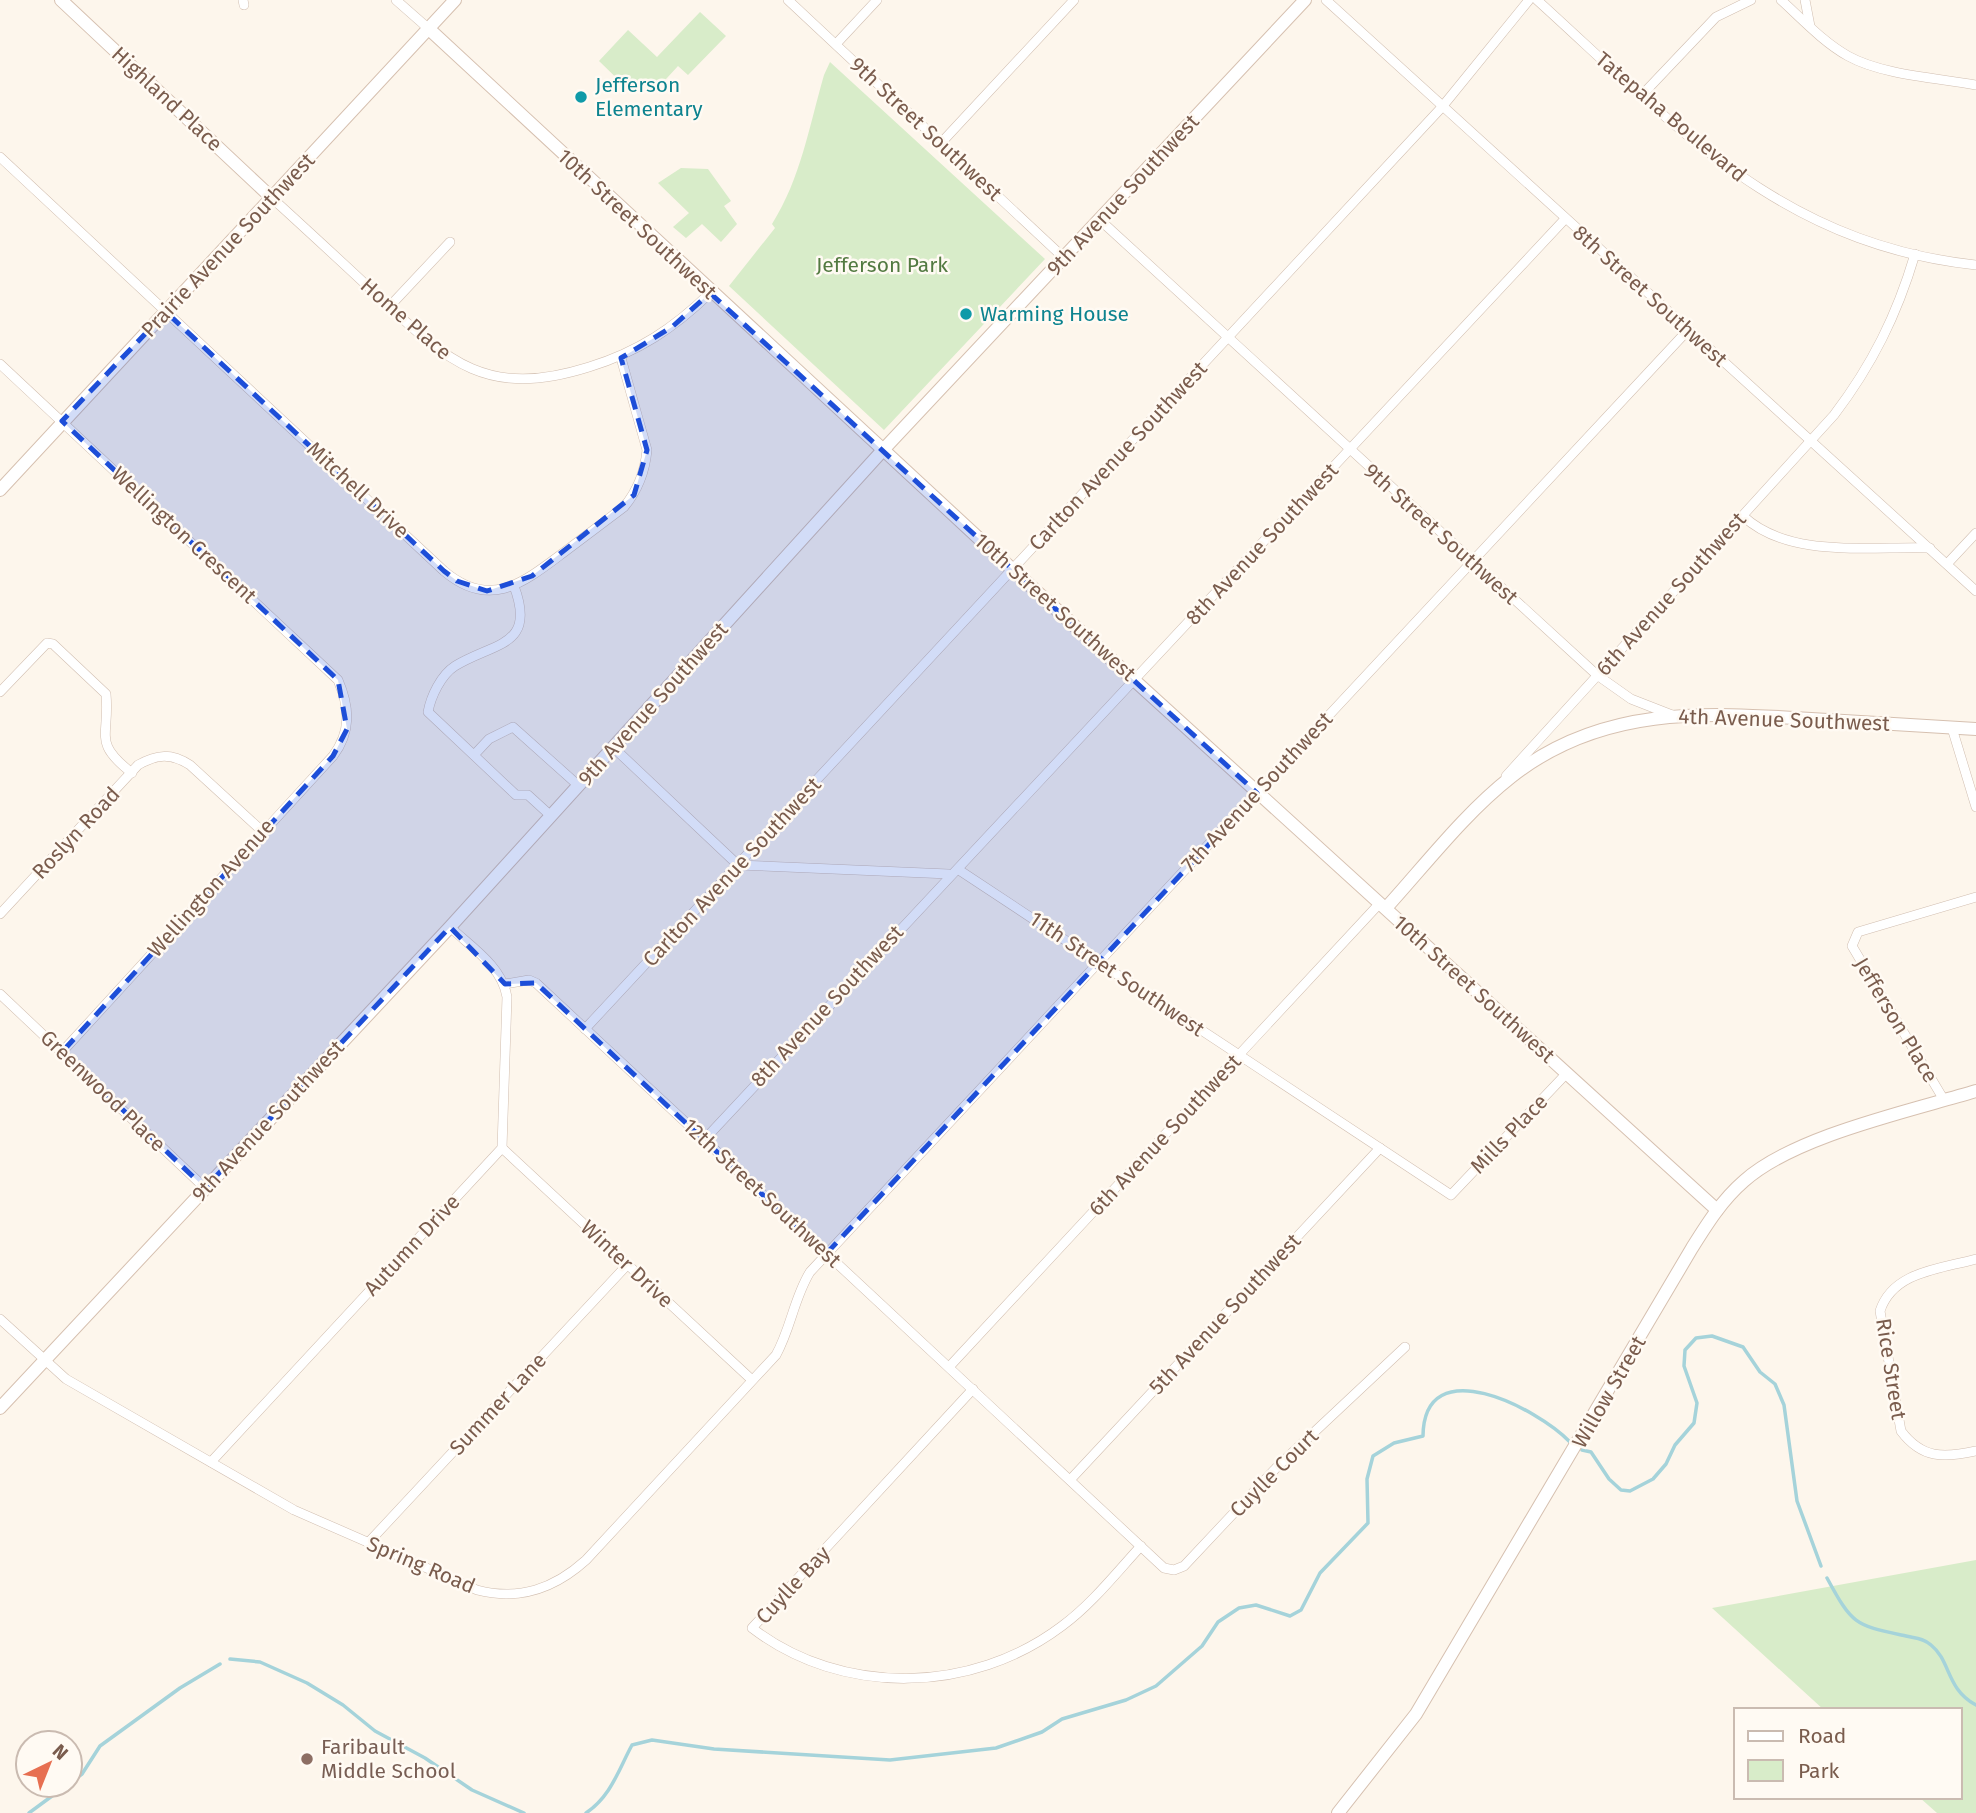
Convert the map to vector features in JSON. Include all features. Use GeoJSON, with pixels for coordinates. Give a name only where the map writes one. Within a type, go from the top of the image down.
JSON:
{"type":"FeatureCollection","features":[{"type":"Feature","properties":{"kind":"street","name":"10th Street Southwest"},"geometry":{"type":"LineString","coordinates":[[396,0],[710,293],[1717,1210]]}},
{"type":"Feature","properties":{"kind":"street","name":"Prairie Avenue Southwest"},"geometry":{"type":"LineString","coordinates":[[0,490],[456,0]]}},
{"type":"Feature","properties":{"kind":"street","name":"9th Street Southwest"},"geometry":{"type":"LineString","coordinates":[[788,0],[1064,257]]}},
{"type":"Feature","properties":{"kind":"street"},"geometry":{"type":"LineString","coordinates":[[836,44],[877,0]]}},
{"type":"Feature","properties":{"kind":"street"},"geometry":{"type":"LineString","coordinates":[[941,143],[1074,0]]}},
{"type":"Feature","properties":{"kind":"street","name":"9th Avenue Southwest"},"geometry":{"type":"LineString","coordinates":[[0,1408],[450,927],[883,450],[1305,0]]}},
{"type":"Feature","properties":{"kind":"street","name":"8th Street Southwest"},"geometry":{"type":"LineString","coordinates":[[1325,0],[1976,590]]}},
{"type":"Feature","properties":{"kind":"street","name":"Carlton Avenue Southwest"},"geometry":{"type":"LineString","coordinates":[[585,1029],[1442,107],[1529,0]]}},
{"type":"Feature","properties":{"kind":"street","name":"Tatepaha Boulevard"},"geometry":{"type":"LineString","coordinates":[[1537,0],[1721,164],[1755,188],[1832,228],[1914,254],[1976,265]]}},
{"type":"Feature","properties":{"kind":"street"},"geometry":{"type":"LineString","coordinates":[[1642,95],[1716,18],[1751,0]]}},
{"type":"Feature","properties":{"kind":"street"},"geometry":{"type":"LineString","coordinates":[[1781,0],[1849,57],[1872,66],[1976,85]]}},
{"type":"Feature","properties":{"kind":"street"},"geometry":{"type":"LineString","coordinates":[[1805,0],[1810,26]]}},
{"type":"Feature","properties":{"kind":"street","name":"Highland Place"},"geometry":{"type":"LineString","coordinates":[[65,1],[272,198]]}},
{"type":"Feature","properties":{"kind":"street","name":"Mitchell Drive"},"geometry":{"type":"LineString","coordinates":[[0,157],[457,581],[487,590],[514,586],[532,576],[624,507],[641,481],[647,450],[645,434],[621,358]]}},
{"type":"Feature","properties":{"kind":"street","name":"Home Place"},"geometry":{"type":"LineString","coordinates":[[272,198],[443,355],[466,368],[490,376],[542,379],[621,358],[672,327],[710,293]]}},
{"type":"Feature","properties":{"kind":"street","name":"8th Avenue Southwest"},"geometry":{"type":"LineString","coordinates":[[959,870],[1565,219]]}},
{"type":"Feature","properties":{"kind":"street","name":"9th Street Southwest"},"geometry":{"type":"LineString","coordinates":[[1100,220],[1597,675],[1631,699],[1672,715]]}},
{"type":"Feature","properties":{"kind":"street"},"geometry":{"type":"LineString","coordinates":[[389,307],[450,242]]}},
{"type":"Feature","properties":{"kind":"street","name":"6th Avenue Southwest"},"geometry":{"type":"LineString","coordinates":[[950,1367],[1240,1055],[1486,798],[1835,415],[1876,355],[1905,289],[1914,254]]}},
{"type":"Feature","properties":{"kind":"street","name":"7th Avenue Southwest"},"geometry":{"type":"LineString","coordinates":[[827,1254],[1688,330]]}},
{"type":"Feature","properties":{"kind":"street","name":"Wellington Crescent"},"geometry":{"type":"LineString","coordinates":[[0,364],[338,680],[348,718]]}},
{"type":"Feature","properties":{"kind":"street"},"geometry":{"type":"LineString","coordinates":[[1743,516],[1769,535],[1801,545],[1930,548]]}},
{"type":"Feature","properties":{"kind":"street"},"geometry":{"type":"LineString","coordinates":[[1947,564],[1976,533]]}},
{"type":"Feature","properties":{"kind":"street"},"geometry":{"type":"LineString","coordinates":[[514,586],[522,613],[518,628],[505,643],[452,667],[435,689],[428,712],[516,795],[528,795],[551,816]]}},
{"type":"Feature","properties":{"kind":"street"},"geometry":{"type":"LineString","coordinates":[[0,692],[47,643],[53,644],[106,694],[105,743],[108,752],[132,773]]}},
{"type":"Feature","properties":{"kind":"street","name":"4th Avenue Southwest"},"geometry":{"type":"LineString","coordinates":[[1486,798],[1512,776],[1572,741],[1638,720],[1672,715],[1722,713],[1976,729]]}},
{"type":"Feature","properties":{"kind":"street","name":"Wellington Avenue"},"geometry":{"type":"LineString","coordinates":[[62,1052],[262,831],[333,757],[341,745],[348,718]]}},
{"type":"Feature","properties":{"kind":"street"},"geometry":{"type":"LineString","coordinates":[[474,755],[489,739],[513,727],[579,786]]}},
{"type":"Feature","properties":{"kind":"street"},"geometry":{"type":"LineString","coordinates":[[1952,728],[1976,807]]}},
{"type":"Feature","properties":{"kind":"street"},"geometry":{"type":"LineString","coordinates":[[614,748],[738,866],[949,874],[959,870]]}},
{"type":"Feature","properties":{"kind":"street","name":"Roslyn Road"},"geometry":{"type":"LineString","coordinates":[[0,914],[138,765],[155,756],[179,758],[190,765],[262,831]]}},
{"type":"Feature","properties":{"kind":"street","name":"11th Street Southwest"},"geometry":{"type":"LineString","coordinates":[[959,870],[1451,1195]]}},
{"type":"Feature","properties":{"kind":"street","name":"8th Avenue Southwest"},"geometry":{"type":"LineString","coordinates":[[705,1139],[949,874]]}},
{"type":"Feature","properties":{"kind":"street","name":"Jefferson Place"},"geometry":{"type":"LineString","coordinates":[[1944,1100],[1852,946],[1853,939],[1858,932],[1976,897]]}},
{"type":"Feature","properties":{"kind":"street"},"geometry":{"type":"LineString","coordinates":[[450,927],[499,972],[505,984],[502,1148]]}},
{"type":"Feature","properties":{"kind":"street","name":"12th Street Southwest"},"geometry":{"type":"LineString","coordinates":[[505,984],[529,981],[536,983],[1070,1480]]}},
{"type":"Feature","properties":{"kind":"street","name":"Greenwood Place"},"geometry":{"type":"LineString","coordinates":[[0,994],[205,1188]]}},
{"type":"Feature","properties":{"kind":"street","name":"Mills Place"},"geometry":{"type":"LineString","coordinates":[[1451,1195],[1566,1074]]}},
{"type":"Feature","properties":{"kind":"street","name":"Willow Street"},"geometry":{"type":"LineString","coordinates":[[1338,1813],[1416,1714],[1717,1210],[1745,1179],[1787,1152],[1976,1091]]}},
{"type":"Feature","properties":{"kind":"street","name":"Winter Drive"},"geometry":{"type":"LineString","coordinates":[[502,1148],[752,1380]]}},
{"type":"Feature","properties":{"kind":"street","name":"Autumn Drive"},"geometry":{"type":"LineString","coordinates":[[211,1462],[502,1148]]}},
{"type":"Feature","properties":{"kind":"street","name":"5th Avenue Southwest"},"geometry":{"type":"LineString","coordinates":[[1070,1480],[1380,1148]]}},
{"type":"Feature","properties":{"kind":"street","name":"Spring Road"},"geometry":{"type":"LineString","coordinates":[[0,1319],[66,1379],[294,1510],[493,1594],[520,1594],[553,1584],[586,1560],[776,1355],[788,1334],[803,1284],[827,1254]]}},
{"type":"Feature","properties":{"kind":"street","name":"Rice Street"},"geometry":{"type":"LineString","coordinates":[[1976,1259],[1910,1277],[1890,1290],[1880,1311],[1901,1431],[1910,1444],[1933,1456],[1955,1456],[1976,1451]]}},
{"type":"Feature","properties":{"kind":"street","name":"Summer Lane"},"geometry":{"type":"LineString","coordinates":[[368,1543],[628,1265]]}},
{"type":"Feature","properties":{"kind":"street","name":"Cuylle Court"},"geometry":{"type":"LineString","coordinates":[[1141,1546],[1164,1568],[1174,1570],[1184,1566],[1277,1467],[1405,1347]]}},
{"type":"Feature","properties":{"kind":"street","name":"Cuylle Bay"},"geometry":{"type":"LineString","coordinates":[[973,1389],[752,1629],[796,1657],[845,1673],[871,1677],[959,1674],[1013,1655],[1064,1625],[1141,1546]]}},
{"type":"Feature","properties":{"kind":"street"},"geometry":{"type":"LineString","coordinates":[[1070,1480],[1141,1546]]}},
{"type":"Feature","properties":{"kind":"highlighted area"},"geometry":{"type":"Polygon","coordinates":[[[710,293],[1257,793],[826,1254],[536,983],[505,984],[450,927],[205,1188],[62,1052],[333,756],[347,729],[338,680],[62,421],[166,312],[444,571],[457,581],[487,591],[532,576],[634,495],[647,450],[621,358],[672,327],[710,293]]]}},
{"type":"Feature","properties":{"kind":"green space"},"geometry":{"type":"Polygon","coordinates":[[[700,12],[726,36],[688,75],[678,66],[655,91],[643,79],[631,92],[599,61],[628,30],[657,57],[700,12]]]}},
{"type":"Feature","properties":{"kind":"green space","name":"Jefferson Park"},"geometry":{"type":"Polygon","coordinates":[[[830,62],[1045,259],[884,430],[729,286],[775,228],[772,224],[797,170],[830,62]]]}},
{"type":"Feature","properties":{"kind":"green space"},"geometry":{"type":"Polygon","coordinates":[[[681,168],[708,169],[731,201],[724,206],[737,224],[721,242],[702,224],[686,238],[673,227],[689,213],[658,183],[681,168]]]}},
{"type":"Feature","properties":{"kind":"green space"},"geometry":{"type":"Polygon","coordinates":[[[1976,1560],[1976,1813],[1937,1813],[1921,1799],[1962,1799],[1962,1708],[1822,1708],[1712,1608],[1976,1560]]]}},
{"type":"Feature","properties":{"kind":"waterway"},"geometry":{"type":"LineString","coordinates":[[1582,1450],[1591,1452],[1609,1479],[1621,1490],[1630,1491],[1653,1479],[1666,1464],[1675,1445],[1694,1423],[1697,1403],[1684,1366],[1685,1350],[1696,1338],[1712,1336],[1743,1347],[1760,1372],[1775,1384],[1784,1405],[1797,1501],[1821,1566]]}},
{"type":"Feature","properties":{"kind":"waterway"},"geometry":{"type":"LineString","coordinates":[[586,1813],[608,1791],[632,1745],[652,1740],[714,1749],[890,1760],[996,1748],[1042,1732],[1062,1719],[1126,1700],[1156,1686],[1202,1646],[1218,1622],[1239,1608],[1256,1605],[1290,1616],[1301,1610],[1320,1573],[1368,1523],[1367,1479],[1373,1456],[1394,1443],[1423,1436],[1428,1410],[1442,1395],[1461,1391],[1484,1394],[1509,1402],[1533,1414],[1570,1442]]}},
{"type":"Feature","properties":{"kind":"waterway"},"geometry":{"type":"LineString","coordinates":[[1827,1578],[1843,1606],[1857,1621],[1931,1645],[1942,1659],[1959,1691],[1976,1705]]}},
{"type":"Feature","properties":{"kind":"waterway"},"geometry":{"type":"LineString","coordinates":[[230,1659],[260,1662],[307,1683],[343,1705],[375,1731],[425,1758],[472,1790],[524,1813]]}},
{"type":"Feature","properties":{"kind":"waterway"},"geometry":{"type":"LineString","coordinates":[[84,1771],[100,1746],[180,1688],[220,1664]]}},
{"type":"Feature","properties":{"kind":"waterway"},"geometry":{"type":"LineString","coordinates":[[29,1813],[48,1799]]}},
{"type":"Feature","properties":{"kind":"place","name":"Jefferson Elementary"},"geometry":{"type":"Point","coordinates":[581,97]}},
{"type":"Feature","properties":{"kind":"place","name":"Warming House"},"geometry":{"type":"Point","coordinates":[966,314]}},
{"type":"Feature","properties":{"kind":"place","name":"Faribault Middle School"},"geometry":{"type":"Point","coordinates":[307,1759]}}]}
